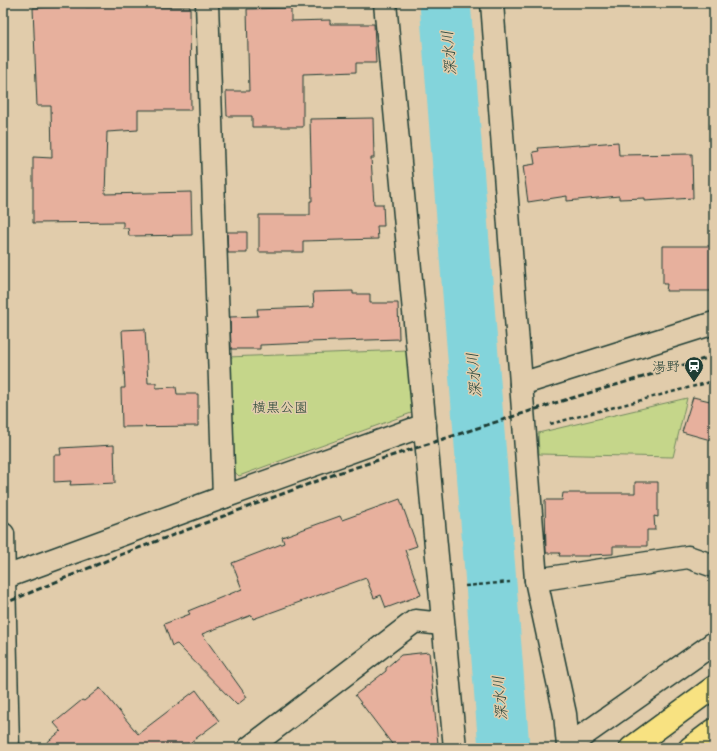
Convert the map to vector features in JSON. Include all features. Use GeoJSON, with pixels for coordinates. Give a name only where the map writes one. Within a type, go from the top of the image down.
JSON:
{"type":"FeatureCollection","features":[{"type":"Feature","properties":{"kind":"highway"},"geometry":{"type":"LineString","coordinates":[[631,748],[714,688]]}},
{"type":"Feature","properties":{"kind":"highway"},"geometry":{"type":"LineString","coordinates":[[690,748],[714,730]]}},
{"type":"Feature","properties":{"kind":"street"},"geometry":{"type":"LineString","coordinates":[[207,3],[224,496]]}},
{"type":"Feature","properties":{"kind":"street"},"geometry":{"type":"LineString","coordinates":[[385,3],[425,425],[442,624],[455,748]]}},
{"type":"Feature","properties":{"kind":"street"},"geometry":{"type":"LineString","coordinates":[[492,3],[525,431],[527,580],[565,714],[568,746],[714,643]]}},
{"type":"Feature","properties":{"kind":"street"},"geometry":{"type":"LineString","coordinates":[[521,384],[714,323]]}},
{"type":"Feature","properties":{"kind":"street"},"geometry":{"type":"LineString","coordinates":[[3,578],[224,496],[425,425]]}},
{"type":"Feature","properties":{"kind":"street"},"geometry":{"type":"LineString","coordinates":[[3,534],[8,748]]}},
{"type":"Feature","properties":{"kind":"street"},"geometry":{"type":"LineString","coordinates":[[527,580],[688,557],[714,566]]}},
{"type":"Feature","properties":{"kind":"street"},"geometry":{"type":"LineString","coordinates":[[248,748],[415,621],[442,624]]}},
{"type":"Feature","properties":{"kind":"path"},"geometry":{"type":"LineString","coordinates":[[525,431],[714,382]]}},
{"type":"Feature","properties":{"kind":"path"},"geometry":{"type":"LineString","coordinates":[[465,586],[527,580]]}},
{"type":"Feature","properties":{"kind":"green space","name":"横黒公園"},"geometry":{"type":"Polygon","coordinates":[[[407,350],[414,412],[239,476],[226,464],[228,357],[407,350]]]}},
{"type":"Feature","properties":{"kind":"green space"},"geometry":{"type":"Polygon","coordinates":[[[687,398],[673,457],[539,454],[538,433],[687,398]]]}},
{"type":"Feature","properties":{"kind":"building"},"geometry":{"type":"Polygon","coordinates":[[[59,3],[86,3],[86,7],[157,4],[157,7],[190,7],[191,110],[138,110],[138,130],[107,132],[105,194],[191,192],[192,235],[129,236],[128,228],[123,228],[123,222],[33,223],[33,157],[52,158],[51,106],[37,106],[33,8],[59,7],[59,3]]]}},
{"type":"Feature","properties":{"kind":"building"},"geometry":{"type":"Polygon","coordinates":[[[291,8],[291,21],[330,20],[330,24],[374,24],[376,63],[356,63],[356,72],[303,74],[303,127],[252,127],[252,116],[227,116],[226,91],[249,91],[247,9],[291,8]]]}},
{"type":"Feature","properties":{"kind":"building"},"geometry":{"type":"Polygon","coordinates":[[[373,118],[374,158],[371,158],[374,204],[383,204],[384,226],[377,226],[378,239],[303,241],[303,252],[259,252],[259,215],[310,215],[310,201],[312,201],[310,119],[373,118]]]}},
{"type":"Feature","properties":{"kind":"building"},"geometry":{"type":"Polygon","coordinates":[[[618,142],[619,155],[692,154],[693,198],[645,201],[645,198],[619,199],[619,196],[567,201],[567,196],[528,202],[523,166],[535,164],[533,152],[539,151],[538,148],[618,142]]]}},
{"type":"Feature","properties":{"kind":"building"},"geometry":{"type":"Polygon","coordinates":[[[227,232],[247,232],[247,253],[228,253],[227,232]]]}},
{"type":"Feature","properties":{"kind":"building"},"geometry":{"type":"Polygon","coordinates":[[[663,246],[714,246],[714,291],[666,291],[667,284],[663,284],[663,246]]]}},
{"type":"Feature","properties":{"kind":"building"},"geometry":{"type":"Polygon","coordinates":[[[353,291],[353,294],[370,294],[370,303],[398,303],[399,339],[308,342],[260,345],[260,349],[231,349],[230,317],[258,316],[257,309],[314,307],[313,292],[353,291]]]}},
{"type":"Feature","properties":{"kind":"building"},"geometry":{"type":"Polygon","coordinates":[[[145,329],[148,383],[156,383],[156,388],[176,387],[177,394],[198,394],[198,426],[122,427],[121,388],[125,388],[122,330],[145,329]]]}},
{"type":"Feature","properties":{"kind":"building"},"geometry":{"type":"Polygon","coordinates":[[[693,397],[714,402],[714,441],[682,432],[693,397]]]}},
{"type":"Feature","properties":{"kind":"building"},"geometry":{"type":"Polygon","coordinates":[[[114,445],[115,483],[70,485],[71,481],[54,482],[54,455],[61,455],[60,448],[114,445]]]}},
{"type":"Feature","properties":{"kind":"building"},"geometry":{"type":"Polygon","coordinates":[[[635,482],[658,482],[658,517],[654,516],[655,530],[647,530],[647,546],[613,546],[613,554],[589,555],[590,556],[559,556],[560,553],[546,553],[545,500],[562,500],[563,493],[635,493],[635,482]]]}},
{"type":"Feature","properties":{"kind":"building"},"geometry":{"type":"Polygon","coordinates":[[[400,499],[417,546],[405,550],[421,595],[386,608],[381,595],[374,598],[366,578],[253,619],[252,615],[202,634],[247,697],[237,705],[177,644],[172,646],[164,624],[190,614],[188,611],[242,589],[232,563],[284,543],[282,537],[340,516],[342,520],[400,499]]]}},
{"type":"Feature","properties":{"kind":"building"},"geometry":{"type":"Polygon","coordinates":[[[429,652],[438,744],[395,748],[355,695],[386,671],[386,668],[401,655],[429,652]]]}},
{"type":"Feature","properties":{"kind":"building"},"geometry":{"type":"Polygon","coordinates":[[[100,688],[138,734],[196,690],[219,721],[183,748],[40,748],[61,731],[54,723],[82,700],[84,701],[100,688]]]}},
{"type":"Feature","properties":{"kind":"waterway","name":"深水川"},"geometry":{"type":"LineString","coordinates":[[445,3],[504,748]]}},
{"type":"Feature","properties":{"kind":"railway"},"geometry":{"type":"LineString","coordinates":[[3,604],[120,555],[338,473],[555,403],[714,356]]}},
{"type":"Feature","properties":{"kind":"place","name":"湯野"},"geometry":{"type":"Point","coordinates":[694,383]}}]}
